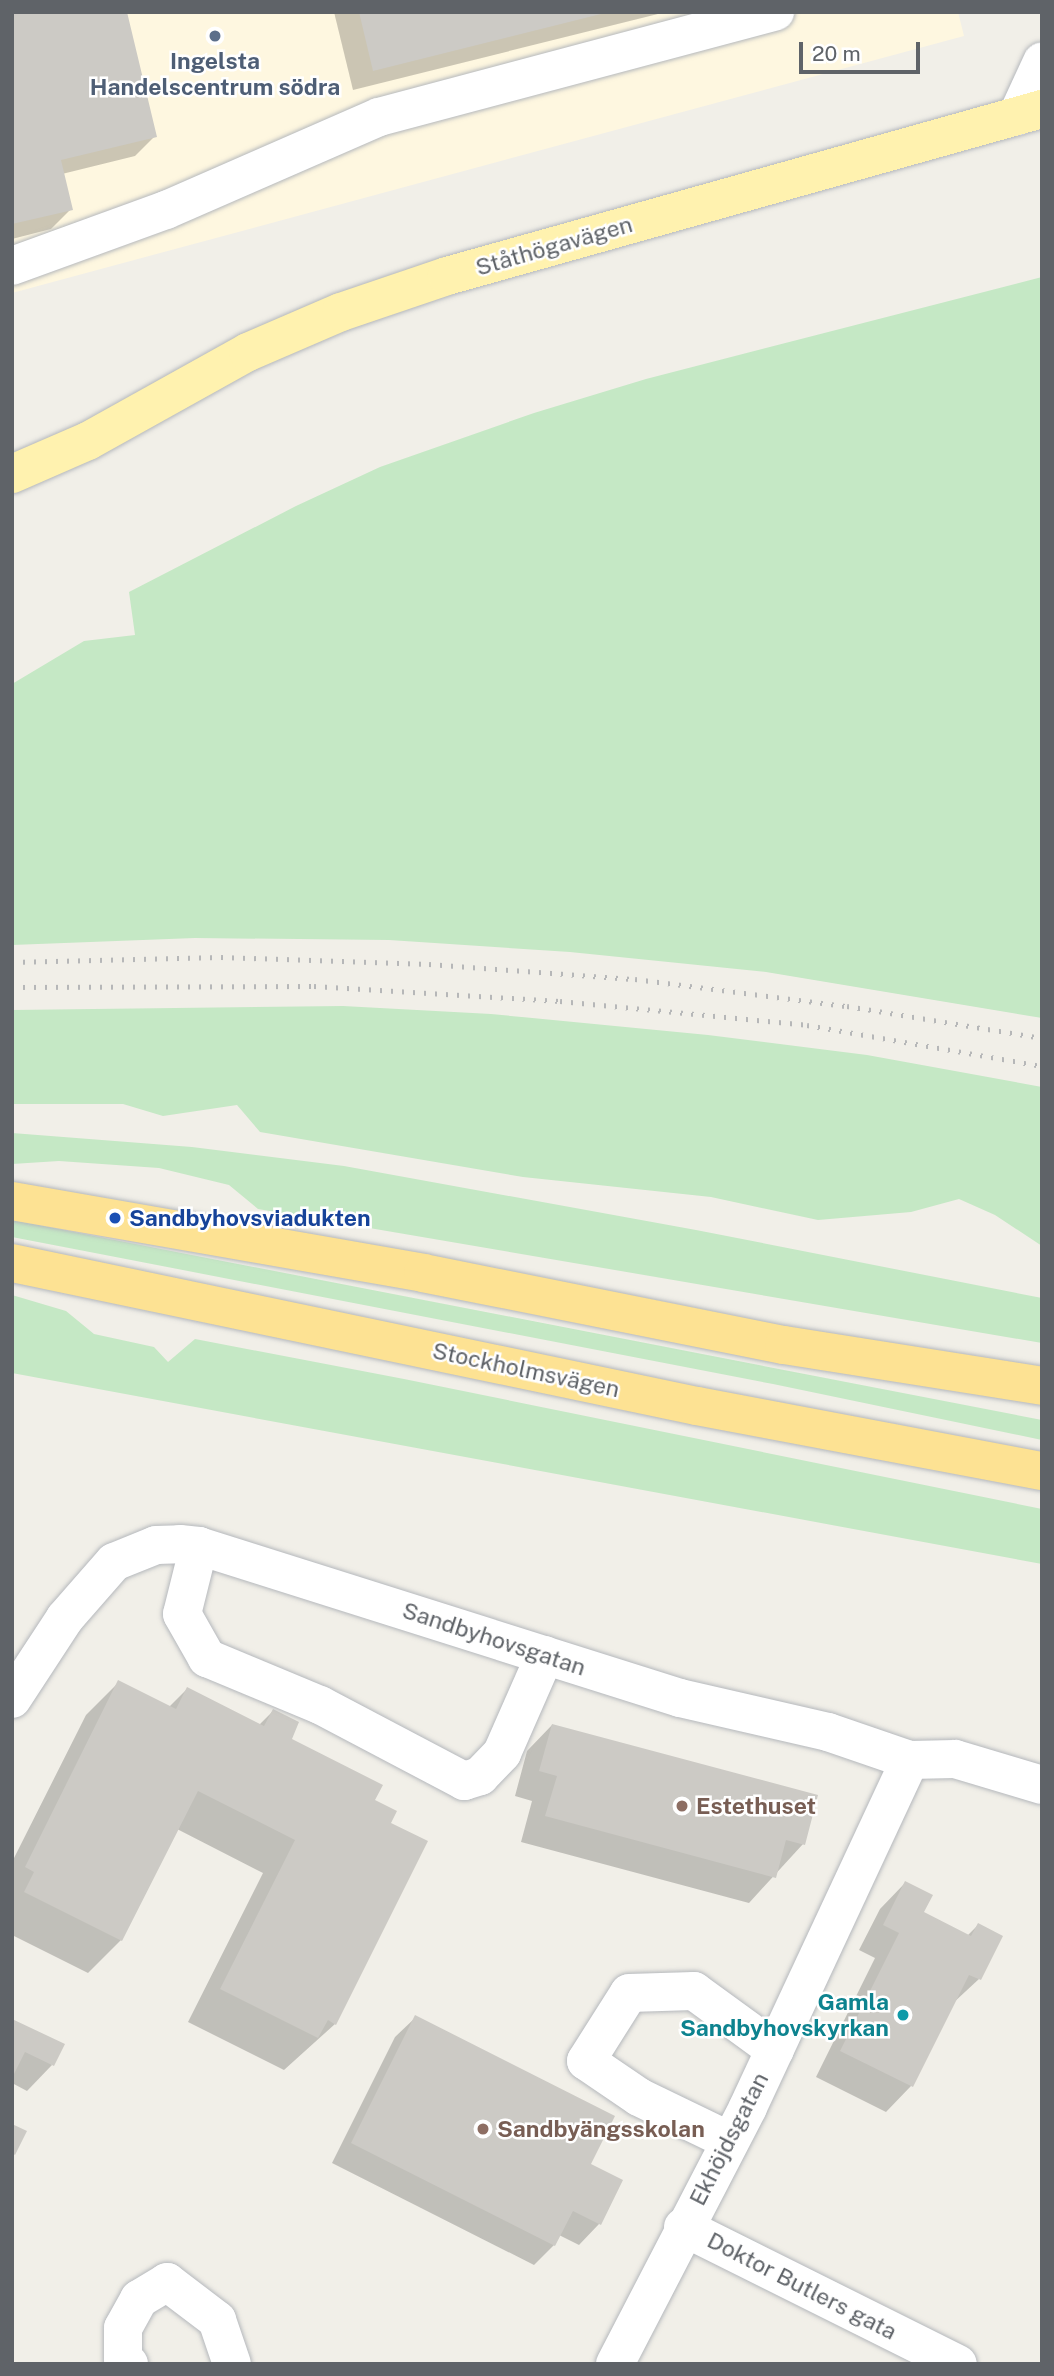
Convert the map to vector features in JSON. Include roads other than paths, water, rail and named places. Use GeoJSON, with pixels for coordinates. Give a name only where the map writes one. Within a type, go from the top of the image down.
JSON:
{"type":"FeatureCollection","features":[{"type":"Feature","properties":{"kind":"highway"},"geometry":{"type":"LineString","coordinates":[[12,1200],[423,1273],[784,1345],[1042,1386]]}},
{"type":"Feature","properties":{"kind":"highway","name":"Stockholmsvägen"},"geometry":{"type":"LineString","coordinates":[[12,1263],[697,1406],[1042,1471]]}},
{"type":"Feature","properties":{"kind":"main road","name":"Ståthögavägen"},"geometry":{"type":"LineString","coordinates":[[12,474],[88,441],[248,352],[341,313],[447,276],[1029,113]]}},
{"type":"Feature","properties":{"kind":"main road","name":"Ståthögavägen"},"geometry":{"type":"LineString","coordinates":[[12,501],[88,441]]}},
{"type":"Feature","properties":{"kind":"street"},"geometry":{"type":"LineString","coordinates":[[12,266],[166,209],[379,117],[775,12]]}},
{"type":"Feature","properties":{"kind":"street"},"geometry":{"type":"LineString","coordinates":[[1029,113],[1042,62]]}},
{"type":"Feature","properties":{"kind":"street","name":"Sandbyhovsgatan"},"geometry":{"type":"LineString","coordinates":[[12,1699],[65,1618],[114,1562],[156,1545],[199,1546],[680,1698],[828,1732],[910,1760],[955,1759],[1042,1785]]}},
{"type":"Feature","properties":{"kind":"street"},"geometry":{"type":"LineString","coordinates":[[199,1546],[181,1614],[207,1658],[320,1705],[464,1781],[480,1776],[502,1753],[545,1655]]}},
{"type":"Feature","properties":{"kind":"street","name":"Ekhöjdsgatan"},"geometry":{"type":"LineString","coordinates":[[615,2364],[775,2050],[910,1760]]}},
{"type":"Feature","properties":{"kind":"street"},"geometry":{"type":"LineString","coordinates":[[730,2141],[639,2097],[586,2061],[629,1993],[694,1991],[775,2050]]}},
{"type":"Feature","properties":{"kind":"street","name":"Doktor Butlers gata"},"geometry":{"type":"LineString","coordinates":[[683,2227],[958,2364]]}},
{"type":"Feature","properties":{"kind":"street"},"geometry":{"type":"LineString","coordinates":[[129,2364],[123,2360],[123,2328],[139,2299],[167,2282],[217,2320],[232,2364]]}},
{"type":"Feature","properties":{"kind":"railway"},"geometry":{"type":"LineString","coordinates":[[12,962],[221,957],[429,964],[635,979],[847,1006],[1042,1038]]}},
{"type":"Feature","properties":{"kind":"railway"},"geometry":{"type":"LineString","coordinates":[[12,987],[314,986],[560,1001],[807,1025],[1042,1066]]}},
{"type":"Feature","properties":{"kind":"place","name":"Ingelsta Handelscentrum södra"},"geometry":{"type":"Point","coordinates":[215,36]}},
{"type":"Feature","properties":{"kind":"place","name":"Sandbyhovsviadukten"},"geometry":{"type":"Point","coordinates":[115,1218]}},
{"type":"Feature","properties":{"kind":"place","name":"Estethuset"},"geometry":{"type":"Point","coordinates":[682,1806]}},
{"type":"Feature","properties":{"kind":"place","name":"Gamla Sandbyhovskyrkan"},"geometry":{"type":"Point","coordinates":[903,2015]}},
{"type":"Feature","properties":{"kind":"place","name":"Sandbyängsskolan"},"geometry":{"type":"Point","coordinates":[483,2129]}}]}
